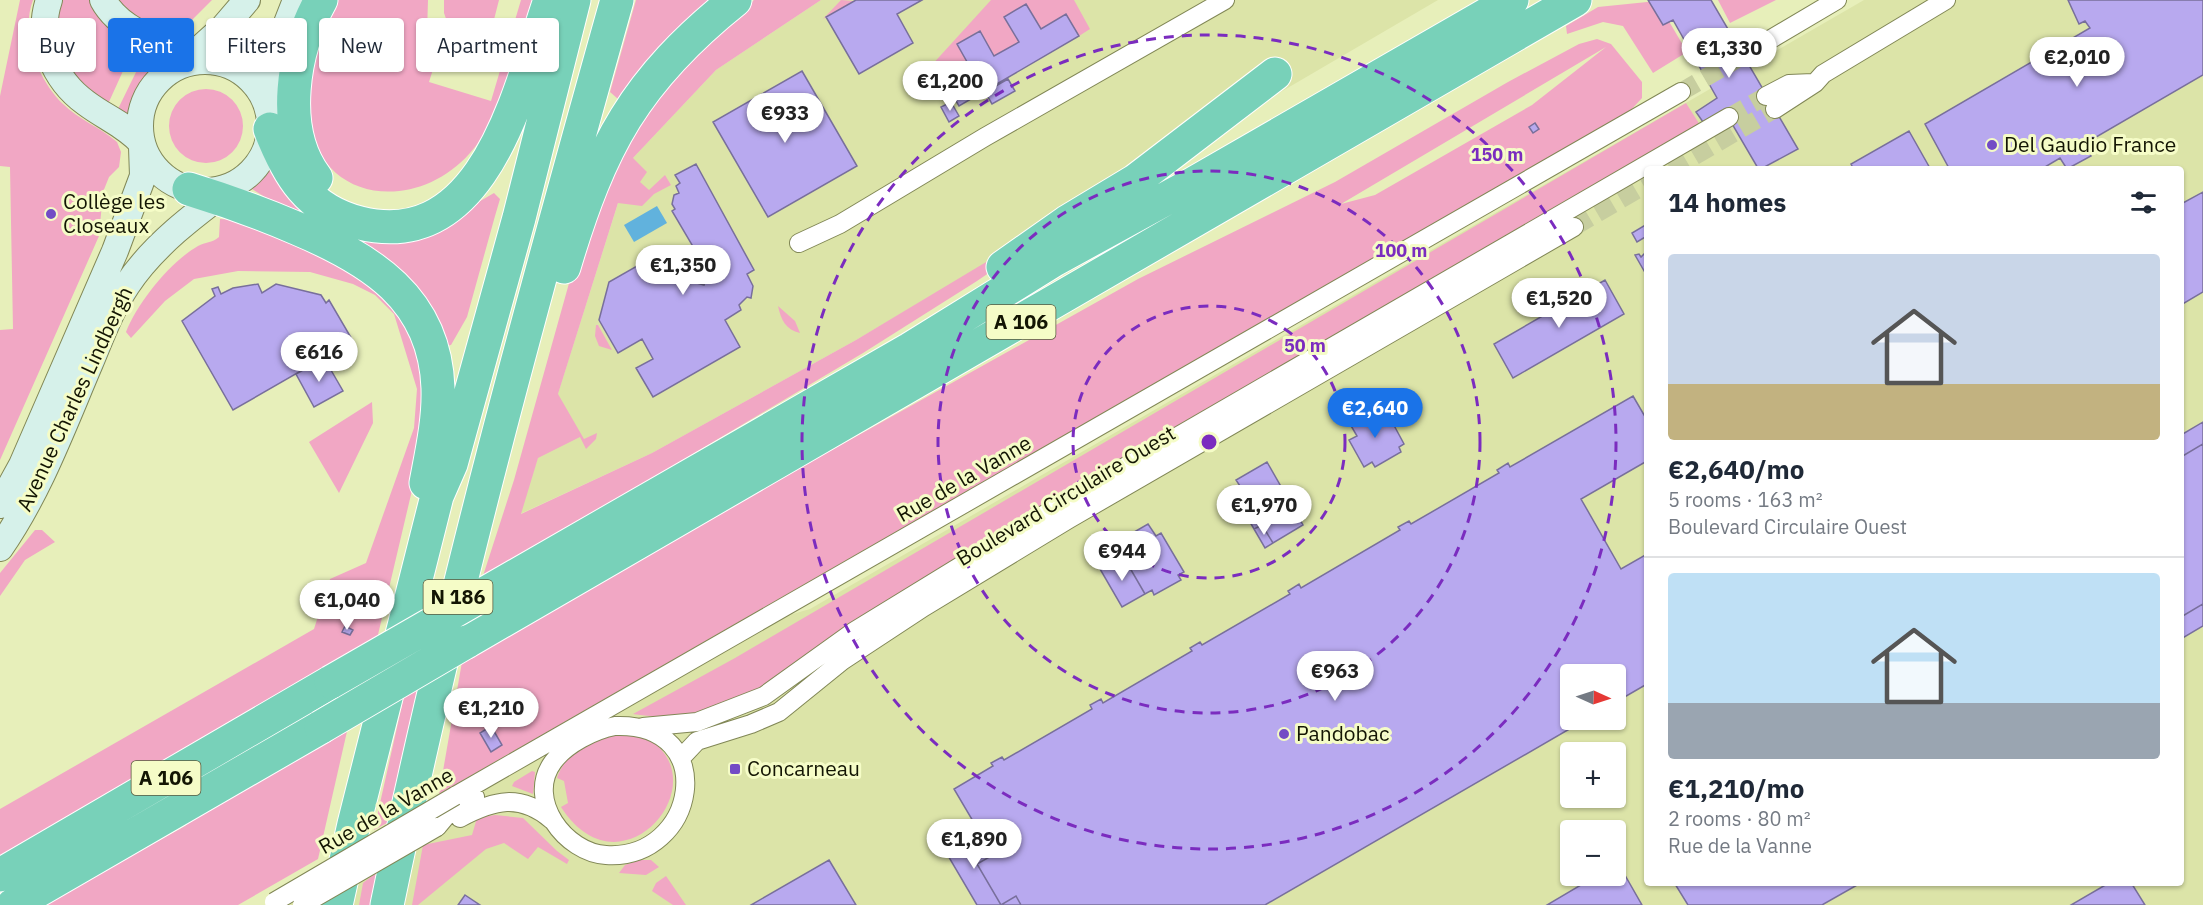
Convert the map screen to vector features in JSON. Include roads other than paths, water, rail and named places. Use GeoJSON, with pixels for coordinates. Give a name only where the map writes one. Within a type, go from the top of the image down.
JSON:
{"type":"FeatureCollection","features":[{"type":"Feature","properties":{"kind":"highway"},"geometry":{"type":"LineString","coordinates":[[321,0],[302,48],[295,91],[301,148],[314,176],[335,195],[361,208],[397,213],[444,201],[472,183]]}},
{"type":"Feature","properties":{"kind":"highway"},"geometry":{"type":"LineString","coordinates":[[269,118],[282,160],[303,192],[340,216],[355,222],[386,227],[414,224],[441,213],[472,183],[499,143],[550,0]]}},
{"type":"Feature","properties":{"kind":"highway","name":"N 186"},"geometry":{"type":"LineString","coordinates":[[336,905],[354,824],[437,496],[454,453],[519,218],[574,0]]}},
{"type":"Feature","properties":{"kind":"highway","name":"N 186"},"geometry":{"type":"LineString","coordinates":[[387,905],[449,632],[535,291],[617,0]]}},
{"type":"Feature","properties":{"kind":"highway"},"geometry":{"type":"LineString","coordinates":[[535,291],[561,278],[601,163],[629,109],[670,58],[735,0]]}},
{"type":"Feature","properties":{"kind":"highway","name":"A 106"},"geometry":{"type":"LineString","coordinates":[[0,875],[910,349],[1054,260],[1189,186],[1512,0]]}},
{"type":"Feature","properties":{"kind":"highway","name":"A 106"},"geometry":{"type":"LineString","coordinates":[[13,905],[1575,0]]}},
{"type":"Feature","properties":{"kind":"highway"},"geometry":{"type":"LineString","coordinates":[[910,349],[922,324],[1067,222],[1135,182],[1275,74]]}},
{"type":"Feature","properties":{"kind":"highway"},"geometry":{"type":"LineString","coordinates":[[214,190],[244,206],[357,256],[392,282],[407,299],[429,341],[438,385],[436,428],[426,483],[437,496]]}},
{"type":"Feature","properties":{"kind":"main road"},"geometry":{"type":"LineString","coordinates":[[49,0],[46,39],[54,67],[86,103],[128,128],[142,143],[157,170],[174,183],[214,190],[254,169],[265,150],[280,41],[296,0]]}},
{"type":"Feature","properties":{"kind":"main road"},"geometry":{"type":"LineString","coordinates":[[104,0],[116,18],[132,29],[197,60],[243,72],[258,88],[269,118]]}},
{"type":"Feature","properties":{"kind":"main road"},"geometry":{"type":"LineString","coordinates":[[142,143],[141,118],[150,92],[164,76],[197,60],[247,0]]}},
{"type":"Feature","properties":{"kind":"main road","name":"Avenue Charles Lindbergh"},"geometry":{"type":"LineString","coordinates":[[0,505],[22,465],[134,202],[143,176],[142,143]]}},
{"type":"Feature","properties":{"kind":"main road","name":"Avenue Charles Lindbergh"},"geometry":{"type":"LineString","coordinates":[[0,548],[33,494],[111,315],[127,285],[148,259],[191,217],[214,190]]}},
{"type":"Feature","properties":{"kind":"street"},"geometry":{"type":"LineString","coordinates":[[799,243],[840,224],[977,141],[1225,0]]}},
{"type":"Feature","properties":{"kind":"street"},"geometry":{"type":"LineString","coordinates":[[1744,55],[1837,0]]}},
{"type":"Feature","properties":{"kind":"street"},"geometry":{"type":"LineString","coordinates":[[1771,102],[1815,82],[1823,74],[1946,0]]}},
{"type":"Feature","properties":{"kind":"street","name":"Rue de la Vanne"},"geometry":{"type":"LineString","coordinates":[[272,904],[455,796],[1681,92]]}},
{"type":"Feature","properties":{"kind":"street"},"geometry":{"type":"LineString","coordinates":[[437,827],[452,809],[606,728],[697,722],[758,700],[853,632],[1073,497],[1728,117]]}},
{"type":"Feature","properties":{"kind":"street","name":"Boulevard Circulaire Ouest"},"geometry":{"type":"LineString","coordinates":[[681,758],[697,741],[752,724],[779,711],[851,655],[1059,524],[1574,228]]}},
{"type":"Feature","properties":{"kind":"street"},"geometry":{"type":"LineString","coordinates":[[302,905],[437,827],[484,806],[504,802],[533,806],[552,820],[564,837],[588,852],[611,855],[645,849],[665,835],[679,810],[684,782],[681,758],[668,740],[653,730],[643,727]]}},
{"type":"Feature","properties":{"kind":"street"},"geometry":{"type":"LineString","coordinates":[[552,820],[546,797],[546,783],[553,762],[564,750]]}},
{"type":"Feature","properties":{"kind":"water"},"geometry":{"type":"Polygon","coordinates":[[[657,206],[667,223],[634,242],[624,225],[657,206]]]}},
{"type":"Feature","properties":{"kind":"tunnel"},"geometry":{"type":"LineString","coordinates":[[1681,92],[1744,55]]}},
{"type":"Feature","properties":{"kind":"tunnel"},"geometry":{"type":"LineString","coordinates":[[1729,117],[1766,96]]}},
{"type":"Feature","properties":{"kind":"tunnel"},"geometry":{"type":"LineString","coordinates":[[1678,166],[1775,109]]}},
{"type":"Feature","properties":{"kind":"tunnel"},"geometry":{"type":"LineString","coordinates":[[1574,227],[1644,186]]}},
{"type":"Feature","properties":{"kind":"place","name":"Del Gaudio France"},"geometry":{"type":"Point","coordinates":[1992,145]}},
{"type":"Feature","properties":{"kind":"place","name":"Collège les Closeaux"},"geometry":{"type":"Point","coordinates":[51,214]}},
{"type":"Feature","properties":{"kind":"place","name":"Pandobac"},"geometry":{"type":"Point","coordinates":[1284,734]}},
{"type":"Feature","properties":{"kind":"place","name":"Concarneau"},"geometry":{"type":"Point","coordinates":[735,769]}}]}
